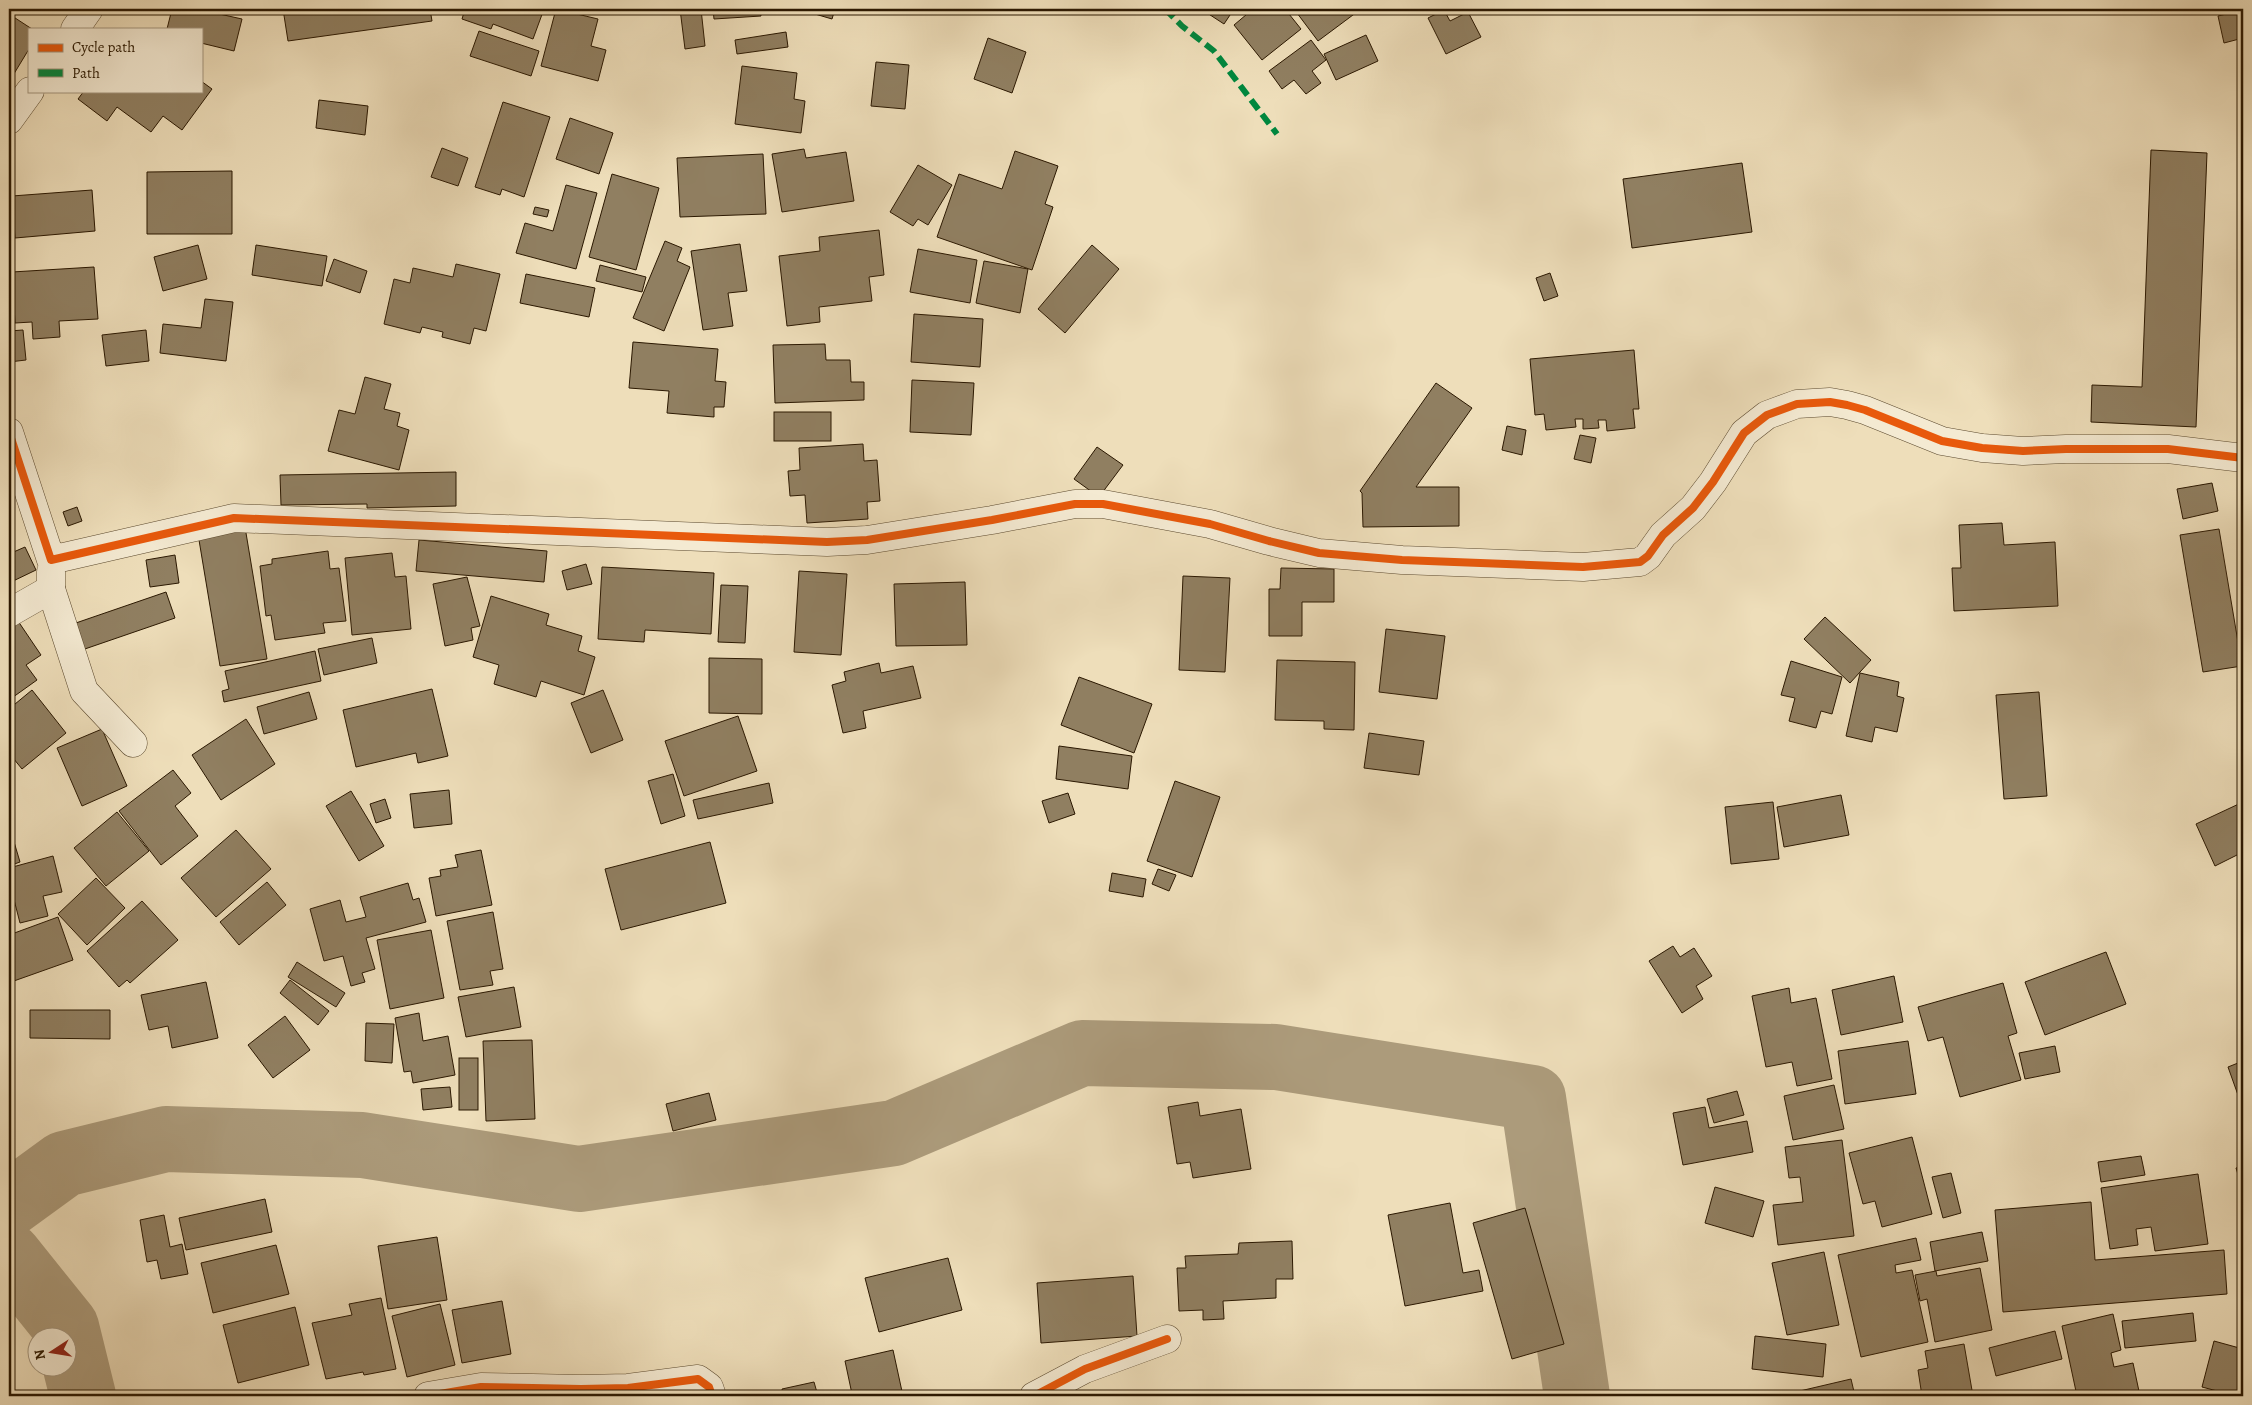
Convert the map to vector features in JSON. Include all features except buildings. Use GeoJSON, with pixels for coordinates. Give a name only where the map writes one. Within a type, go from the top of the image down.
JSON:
{"type":"FeatureCollection","features":[{"type":"Feature","properties":{"kind":"street"},"geometry":{"type":"LineString","coordinates":[[77,28],[89,9]]}},
{"type":"Feature","properties":{"kind":"street"},"geometry":{"type":"LineString","coordinates":[[9,120],[29,92]]}},
{"type":"Feature","properties":{"kind":"street"},"geometry":{"type":"LineString","coordinates":[[52,560],[234,518],[828,542],[867,540],[992,520],[1075,504],[1103,504],[1210,524],[1318,553],[1402,560],[1583,567],[1640,562],[1648,556],[1663,535],[1693,508],[1713,482],[1744,433],[1767,415],[1797,404],[1830,402],[1847,405],[1865,410],[1942,441],[1982,448],[2023,451],[2066,448],[2168,449],[2243,458]]}},
{"type":"Feature","properties":{"kind":"street"},"geometry":{"type":"LineString","coordinates":[[9,432],[52,560],[51,589],[84,691],[133,743]]}},
{"type":"Feature","properties":{"kind":"street"},"geometry":{"type":"LineString","coordinates":[[9,613],[51,589]]}},
{"type":"Feature","properties":{"kind":"street"},"geometry":{"type":"LineString","coordinates":[[1034,1396],[1085,1369],[1167,1339]]}},
{"type":"Feature","properties":{"kind":"street"},"geometry":{"type":"LineString","coordinates":[[428,1396],[481,1387],[580,1393],[698,1379],[709,1387],[712,1396]]}},
{"type":"Feature","properties":{"kind":"waterway"},"geometry":{"type":"LineString","coordinates":[[9,1204],[64,1164],[166,1139],[362,1145],[579,1179],[894,1133],[1082,1053],[1276,1057],[1533,1098],[1577,1396]]}},
{"type":"Feature","properties":{"kind":"waterway"},"geometry":{"type":"LineString","coordinates":[[9,1256],[66,1327],[83,1396]]}},
{"type":"Feature","properties":{"kind":"marked path"},"geometry":{"type":"LineString","coordinates":[[1165,9],[1182,26],[1214,51],[1277,134]]}},
{"type":"Feature","properties":{"kind":"cycle path"},"geometry":{"type":"LineString","coordinates":[[9,432],[51,560],[234,518],[827,542],[867,540],[992,520],[1075,504],[1103,504],[1210,524],[1319,553],[1402,560],[1583,567],[1640,562],[1648,556],[1663,535],[1693,508],[1713,482],[1744,433],[1767,415],[1797,404],[1830,402],[1847,405],[1865,410],[1942,441],[1982,448],[2023,451],[2168,449],[2243,458]]}},
{"type":"Feature","properties":{"kind":"cycle path"},"geometry":{"type":"LineString","coordinates":[[1034,1396],[1085,1369],[1167,1339]]}},
{"type":"Feature","properties":{"kind":"cycle path"},"geometry":{"type":"LineString","coordinates":[[428,1396],[481,1387],[628,1388],[698,1379],[709,1387],[712,1396]]}}]}
